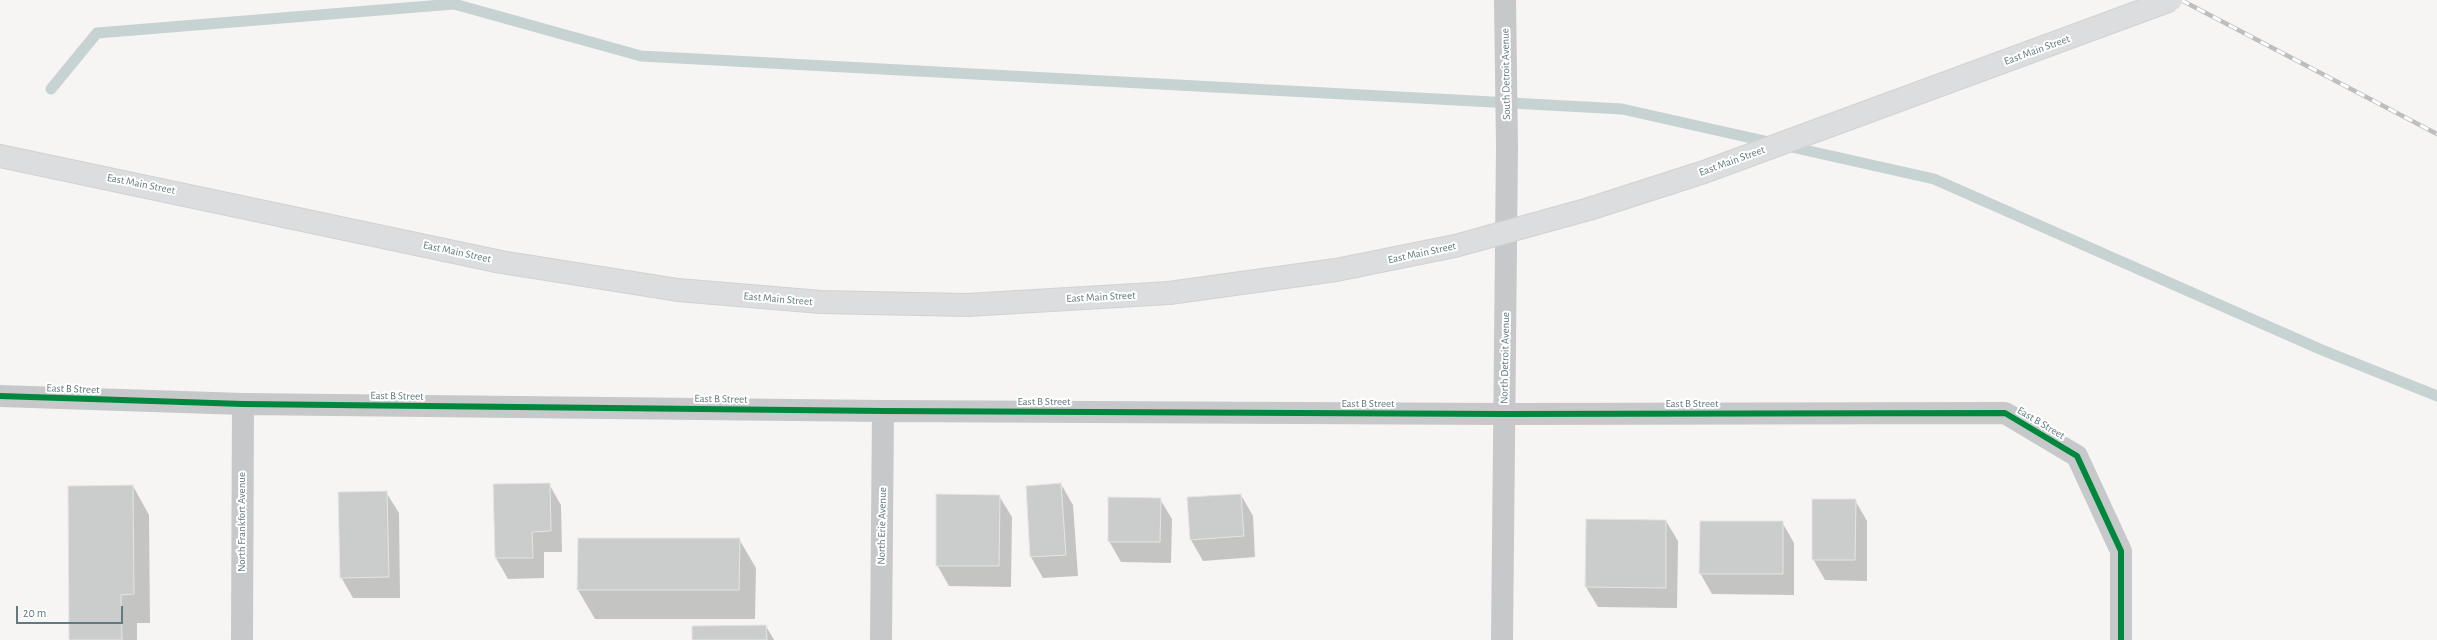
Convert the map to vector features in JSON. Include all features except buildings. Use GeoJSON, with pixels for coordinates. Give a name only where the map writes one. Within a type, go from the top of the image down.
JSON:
{"type":"FeatureCollection","features":[{"type":"Feature","properties":{"kind":"main road","name":"East Main Street"},"geometry":{"type":"LineString","coordinates":[[0,156],[501,262],[678,290],[821,302],[967,305],[1169,293],[1336,270],[1455,246],[1588,209],[1704,172],[2171,0]]}},
{"type":"Feature","properties":{"kind":"street","name":"South Detroit Avenue"},"geometry":{"type":"LineString","coordinates":[[1505,0],[1507,147]]}},
{"type":"Feature","properties":{"kind":"street","name":"North Detroit Avenue"},"geometry":{"type":"LineString","coordinates":[[1502,640],[1507,147]]}},
{"type":"Feature","properties":{"kind":"street","name":"East B Street"},"geometry":{"type":"LineString","coordinates":[[0,396],[243,404],[883,411],[1504,414],[2005,413],[2077,456],[2121,551],[2121,640]]}},
{"type":"Feature","properties":{"kind":"street","name":"North Frankfort Avenue"},"geometry":{"type":"LineString","coordinates":[[242,640],[243,404]]}},
{"type":"Feature","properties":{"kind":"street","name":"North Erie Avenue"},"geometry":{"type":"LineString","coordinates":[[881,640],[883,411]]}},
{"type":"Feature","properties":{"kind":"waterway"},"geometry":{"type":"LineString","coordinates":[[51,89],[97,33],[454,4],[641,56],[1622,109],[1934,179],[2322,350],[2437,396]]}},
{"type":"Feature","properties":{"kind":"railway"},"geometry":{"type":"LineString","coordinates":[[2181,0],[2437,134]]}},
{"type":"Feature","properties":{"kind":"cycle path"},"geometry":{"type":"LineString","coordinates":[[0,396],[243,404],[883,411],[1504,414],[2005,413],[2077,456],[2121,551],[2121,640]]}}]}
